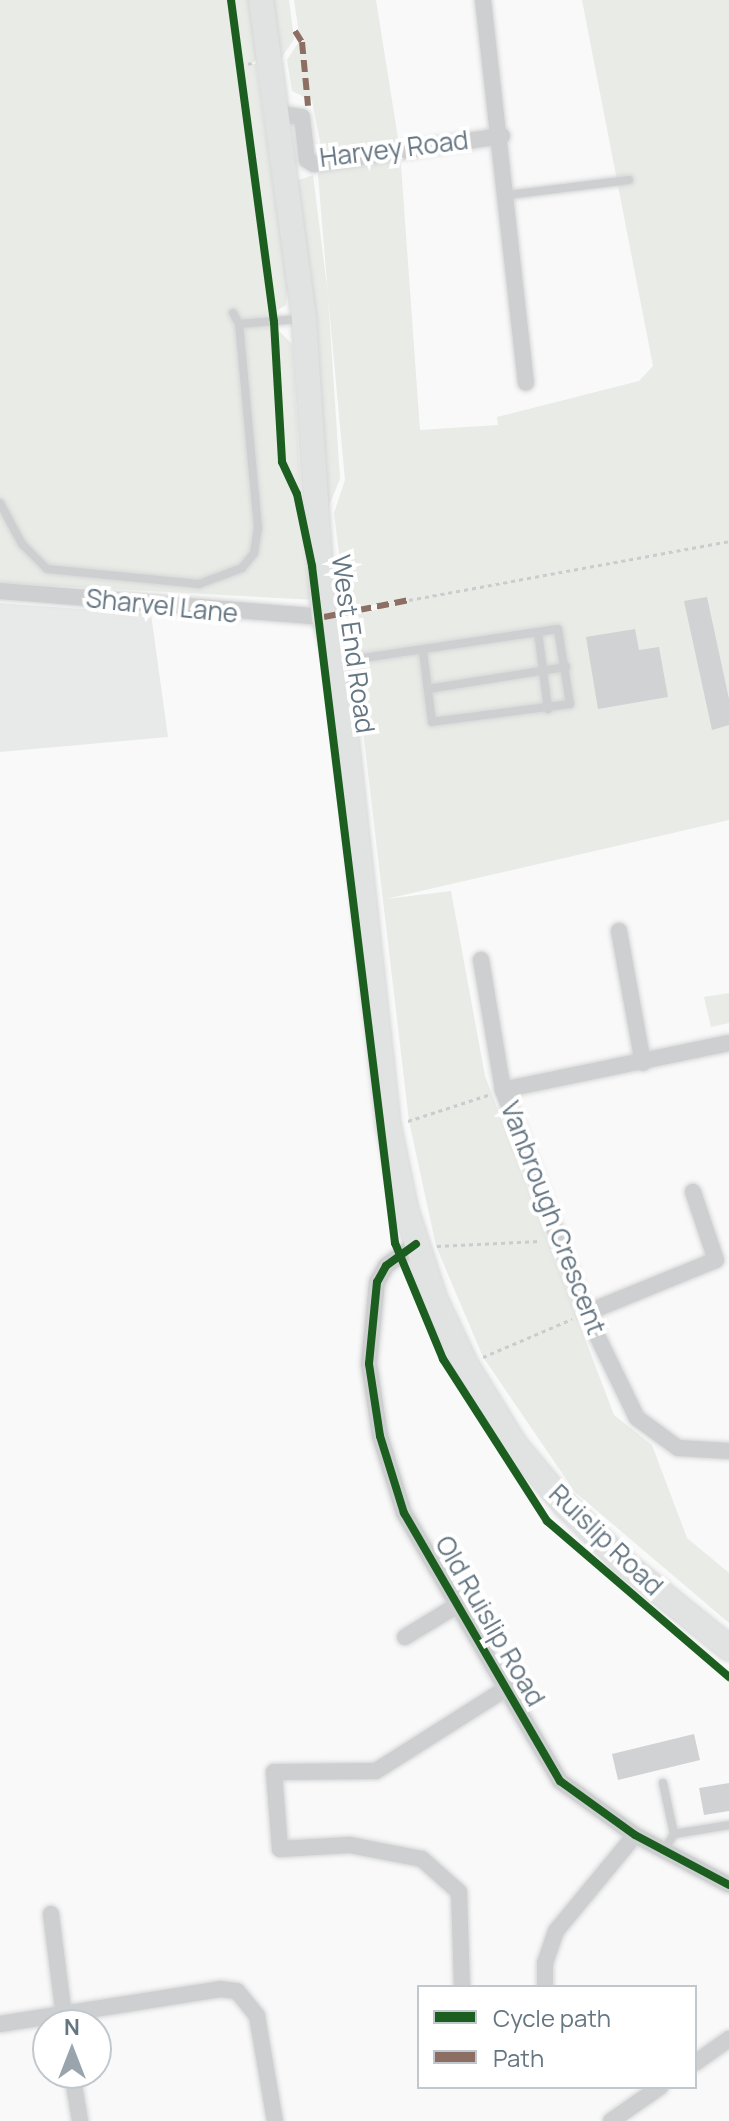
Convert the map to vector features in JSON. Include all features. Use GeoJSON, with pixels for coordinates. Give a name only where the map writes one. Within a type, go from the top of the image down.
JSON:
{"type":"FeatureCollection","features":[{"type":"Feature","properties":{"kind":"main road","name":"West End Road"},"geometry":{"type":"LineString","coordinates":[[261,0],[304,319],[324,617],[338,662],[389,1128],[423,1240]]}},
{"type":"Feature","properties":{"kind":"main road","name":"Ruislip Road"},"geometry":{"type":"LineString","coordinates":[[423,1240],[466,1365],[515,1445],[566,1506],[625,1564],[729,1648]]}},
{"type":"Feature","properties":{"kind":"street","name":"Harvey Road"},"geometry":{"type":"LineString","coordinates":[[483,0],[502,136],[526,383]]}},
{"type":"Feature","properties":{"kind":"street","name":"Harvey Road"},"geometry":{"type":"LineString","coordinates":[[276,113],[302,117],[307,160],[314,164],[502,136]]}},
{"type":"Feature","properties":{"kind":"street","name":"Sharvel Lane"},"geometry":{"type":"LineString","coordinates":[[0,591],[324,617]]}},
{"type":"Feature","properties":{"kind":"street"},"geometry":{"type":"LineString","coordinates":[[619,931],[643,1063]]}},
{"type":"Feature","properties":{"kind":"street"},"geometry":{"type":"LineString","coordinates":[[481,960],[503,1090]]}},
{"type":"Feature","properties":{"kind":"street","name":"Vanbrough Crescent"},"geometry":{"type":"LineString","coordinates":[[729,1043],[503,1090],[586,1313],[637,1418],[678,1448],[729,1451]]}},
{"type":"Feature","properties":{"kind":"street"},"geometry":{"type":"LineString","coordinates":[[586,1313],[716,1260],[693,1192]]}},
{"type":"Feature","properties":{"kind":"street","name":"Old Ruislip Road"},"geometry":{"type":"LineString","coordinates":[[423,1240],[386,1266],[377,1282],[369,1364],[380,1436],[404,1513],[560,1781],[635,1835],[729,1885]]}},
{"type":"Feature","properties":{"kind":"street"},"geometry":{"type":"LineString","coordinates":[[405,1637],[456,1606]]}},
{"type":"Feature","properties":{"kind":"street"},"geometry":{"type":"LineString","coordinates":[[462,1985],[459,1892],[422,1859],[350,1845],[280,1849],[274,1772],[376,1771],[507,1688]]}},
{"type":"Feature","properties":{"kind":"street"},"geometry":{"type":"LineString","coordinates":[[545,1985],[545,1963],[556,1931],[635,1835]]}},
{"type":"Feature","properties":{"kind":"street"},"geometry":{"type":"LineString","coordinates":[[51,1914],[63,2009]]}},
{"type":"Feature","properties":{"kind":"street"},"geometry":{"type":"LineString","coordinates":[[112,2010],[220,1989],[237,1991],[257,2016],[275,2121]]}},
{"type":"Feature","properties":{"kind":"street"},"geometry":{"type":"LineString","coordinates":[[0,2024],[32,2022]]}},
{"type":"Feature","properties":{"kind":"street"},"geometry":{"type":"LineString","coordinates":[[697,2062],[729,2039]]}},
{"type":"Feature","properties":{"kind":"street"},"geometry":{"type":"LineString","coordinates":[[75,2089],[80,2121]]}},
{"type":"Feature","properties":{"kind":"street"},"geometry":{"type":"LineString","coordinates":[[611,2121],[657,2089]]}},
{"type":"Feature","properties":{"kind":"lane"},"geometry":{"type":"LineString","coordinates":[[508,195],[629,180]]}},
{"type":"Feature","properties":{"kind":"lane"},"geometry":{"type":"LineString","coordinates":[[0,503],[22,544],[47,569],[199,584],[242,568],[254,553],[258,528],[239,324],[233,313]]}},
{"type":"Feature","properties":{"kind":"lane"},"geometry":{"type":"LineString","coordinates":[[239,324],[304,319]]}},
{"type":"Feature","properties":{"kind":"lane"},"geometry":{"type":"LineString","coordinates":[[338,662],[423,652],[558,629],[570,704],[432,722],[423,652]]}},
{"type":"Feature","properties":{"kind":"lane"},"geometry":{"type":"LineString","coordinates":[[538,632],[548,709]]}},
{"type":"Feature","properties":{"kind":"lane"},"geometry":{"type":"LineString","coordinates":[[428,689],[566,667]]}},
{"type":"Feature","properties":{"kind":"lane"},"geometry":{"type":"LineString","coordinates":[[663,1783],[674,1834],[664,1850]]}},
{"type":"Feature","properties":{"kind":"lane"},"geometry":{"type":"LineString","coordinates":[[674,1834],[729,1825]]}},
{"type":"Feature","properties":{"kind":"path"},"geometry":{"type":"LineString","coordinates":[[238,52],[242,79]]}},
{"type":"Feature","properties":{"kind":"path"},"geometry":{"type":"LineString","coordinates":[[409,600],[729,541]]}},
{"type":"Feature","properties":{"kind":"path"},"geometry":{"type":"LineString","coordinates":[[404,1123],[503,1090]]}},
{"type":"Feature","properties":{"kind":"path"},"geometry":{"type":"LineString","coordinates":[[423,1240],[433,1246],[557,1240]]}},
{"type":"Feature","properties":{"kind":"path"},"geometry":{"type":"LineString","coordinates":[[481,1358],[586,1313]]}},
{"type":"Feature","properties":{"kind":"shaded area"},"geometry":{"type":"Polygon","coordinates":[[[0,0],[249,0],[257,60],[250,64],[256,64],[288,288],[286,305],[276,311],[267,245],[275,333],[279,361],[278,330],[292,344],[301,490],[316,600],[0,583],[0,0]]]}},
{"type":"Feature","properties":{"kind":"shaded area"},"geometry":{"type":"Polygon","coordinates":[[[269,0],[289,0],[294,39],[282,57],[277,57],[269,0]]]}},
{"type":"Feature","properties":{"kind":"shaded area"},"geometry":{"type":"Polygon","coordinates":[[[294,0],[376,0],[400,151],[420,430],[498,425],[497,417],[639,381],[653,366],[582,0],[729,0],[729,820],[386,899],[451,891],[485,1076],[614,1415],[652,1445],[687,1538],[729,1573],[729,1623],[575,1492],[483,1357],[436,1246],[409,1121],[356,671],[353,615],[381,609],[382,603],[346,611],[334,513],[345,480],[328,296],[340,479],[326,513],[296,181],[313,175],[328,295],[318,175],[324,161],[312,101],[292,91],[287,60],[300,40],[294,0]]]}},
{"type":"Feature","properties":{"kind":"shaded area"},"geometry":{"type":"Polygon","coordinates":[[[0,603],[151,614],[168,737],[0,752],[0,603]]]}},
{"type":"Feature","properties":{"kind":"shaded area"},"geometry":{"type":"Polygon","coordinates":[[[729,993],[729,1023],[711,1027],[704,997],[729,993]]]}},
{"type":"Feature","properties":{"kind":"building"},"geometry":{"type":"Polygon","coordinates":[[[707,597],[729,699],[729,725],[712,730],[684,601],[707,597]]]}},
{"type":"Feature","properties":{"kind":"building"},"geometry":{"type":"Polygon","coordinates":[[[635,629],[639,650],[659,647],[668,697],[598,709],[586,637],[635,629]]]}},
{"type":"Feature","properties":{"kind":"building"},"geometry":{"type":"Polygon","coordinates":[[[694,1734],[700,1760],[618,1780],[612,1754],[694,1734]]]}},
{"type":"Feature","properties":{"kind":"building"},"geometry":{"type":"Polygon","coordinates":[[[729,1783],[729,1811],[704,1815],[699,1788],[729,1783]]]}},
{"type":"Feature","properties":{"kind":"marked path"},"geometry":{"type":"LineString","coordinates":[[295,31],[302,42],[308,106]]}},
{"type":"Feature","properties":{"kind":"marked path"},"geometry":{"type":"LineString","coordinates":[[324,617],[409,600]]}},
{"type":"Feature","properties":{"kind":"cycle path"},"geometry":{"type":"LineString","coordinates":[[231,0],[274,322],[282,462],[297,494],[312,566],[395,1243],[443,1359],[547,1521],[729,1677]]}},
{"type":"Feature","properties":{"kind":"cycle path"},"geometry":{"type":"LineString","coordinates":[[416,1244],[386,1266],[377,1282],[369,1364],[380,1436],[404,1513],[560,1781],[635,1835],[729,1885]]}}]}
